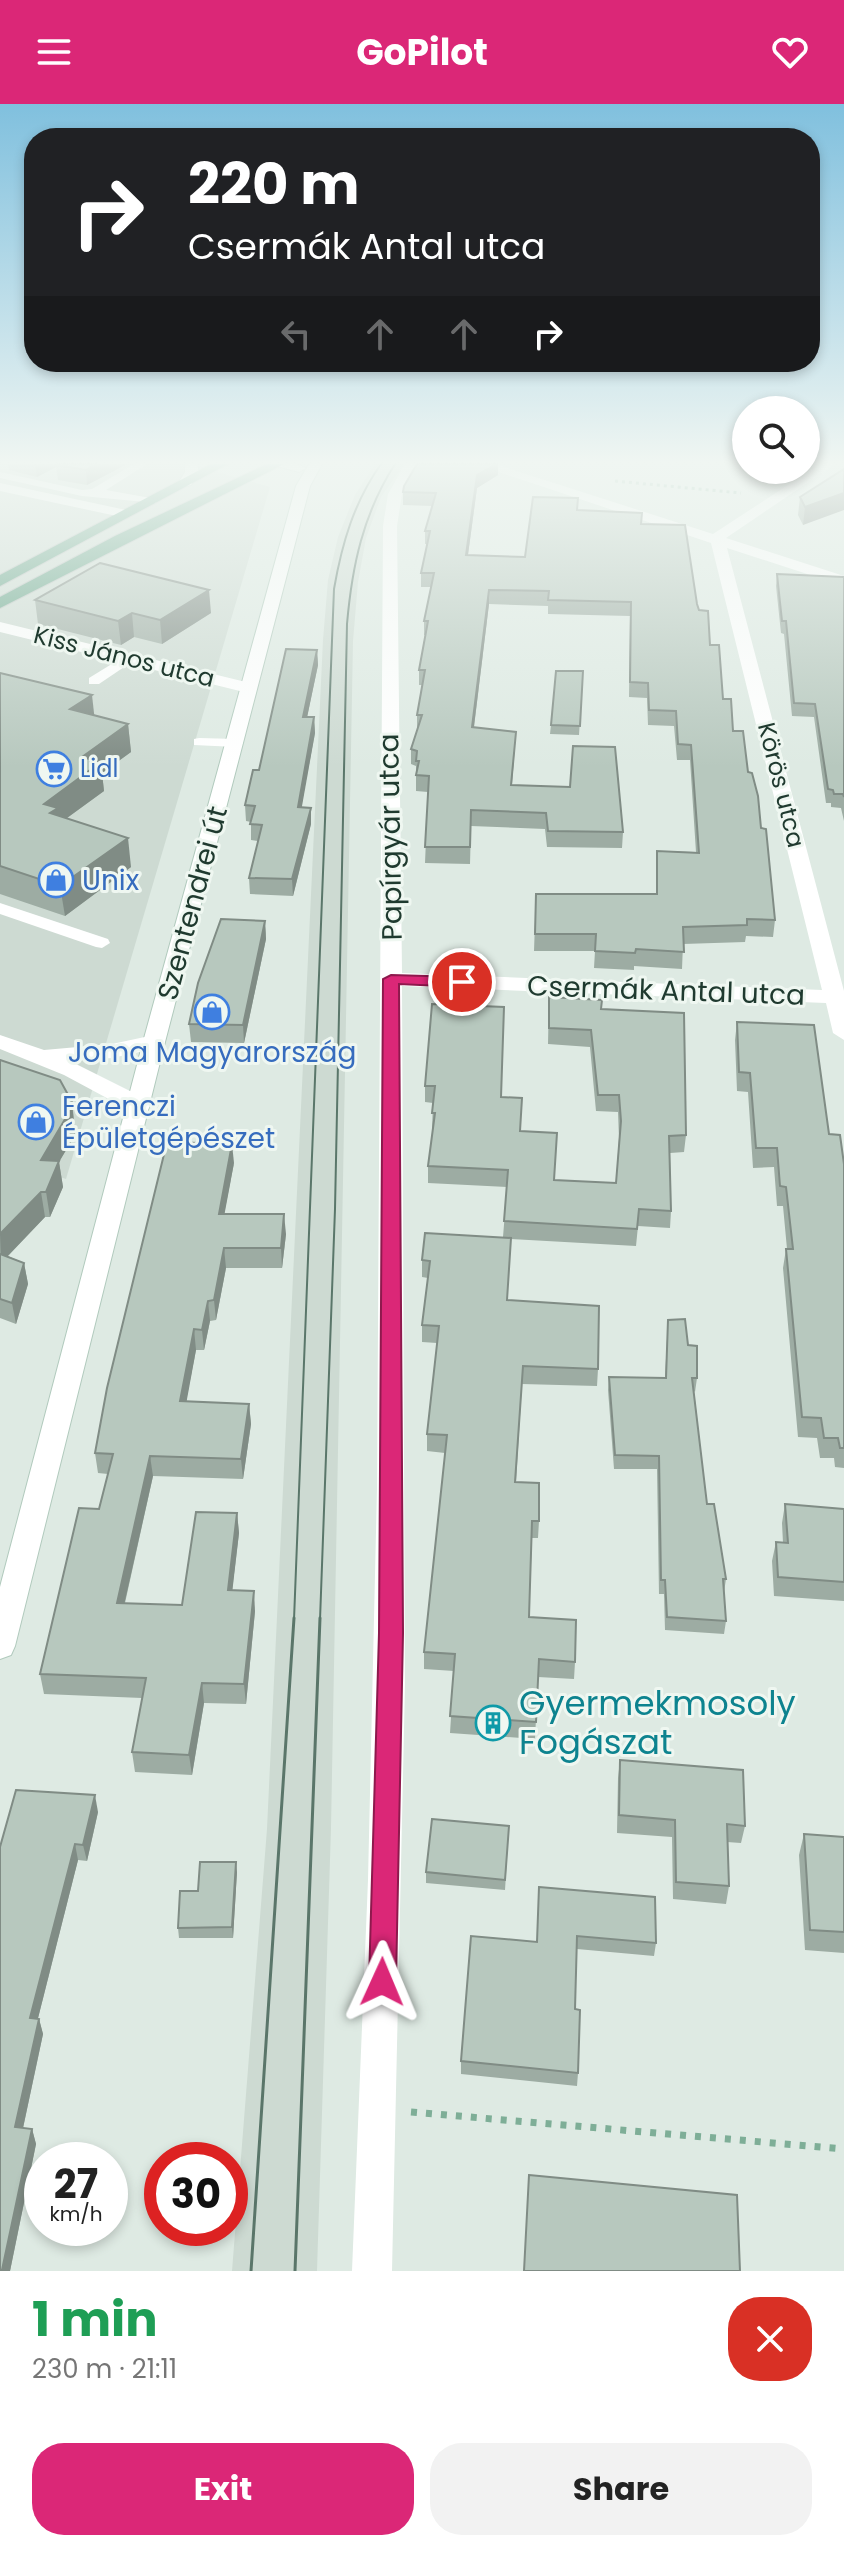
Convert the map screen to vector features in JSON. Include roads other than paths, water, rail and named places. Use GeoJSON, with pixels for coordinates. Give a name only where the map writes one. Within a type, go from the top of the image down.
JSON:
{"type":"FeatureCollection","features":[{"type":"Feature","properties":{"kind":"main road"},"geometry":{"type":"LineString","coordinates":[[0,581],[30,565]]}},
{"type":"Feature","properties":{"kind":"main road"},"geometry":{"type":"LineString","coordinates":[[0,603],[71,565]]}},
{"type":"Feature","properties":{"kind":"street","name":"Szentendrei út"},"geometry":{"type":"LineString","coordinates":[[0,1646],[154,1042],[281,565]]}},
{"type":"Feature","properties":{"kind":"street","name":"Papírgyár utca"},"geometry":{"type":"LineString","coordinates":[[372,2271],[391,1633],[390,565]]}},
{"type":"Feature","properties":{"kind":"street","name":"Körös utca"},"geometry":{"type":"LineString","coordinates":[[724,565],[840,997],[844,1033]]}},
{"type":"Feature","properties":{"kind":"street"},"geometry":{"type":"LineString","coordinates":[[797,565],[844,581]]}},
{"type":"Feature","properties":{"kind":"street","name":"Kiss János utca"},"geometry":{"type":"LineString","coordinates":[[0,627],[248,688]]}},
{"type":"Feature","properties":{"kind":"street","name":"Csermák Antal utca"},"geometry":{"type":"LineString","coordinates":[[391,979],[840,997]]}},
{"type":"Feature","properties":{"kind":"street"},"geometry":{"type":"LineString","coordinates":[[0,1042],[44,1056],[106,1085],[139,1106]]}},
{"type":"Feature","properties":{"kind":"street"},"geometry":{"type":"LineString","coordinates":[[44,1056],[112,1051],[154,1042]]}},
{"type":"Feature","properties":{"kind":"lane"},"geometry":{"type":"LineString","coordinates":[[94,681],[128,658]]}},
{"type":"Feature","properties":{"kind":"lane"},"geometry":{"type":"LineString","coordinates":[[199,742],[236,743]]}},
{"type":"Feature","properties":{"kind":"lane"},"geometry":{"type":"LineString","coordinates":[[0,908],[102,943]]}},
{"type":"Feature","properties":{"kind":"tram line"},"geometry":{"type":"LineString","coordinates":[[294,1620],[334,589],[339,565]]}},
{"type":"Feature","properties":{"kind":"tram line"},"geometry":{"type":"LineString","coordinates":[[320,1620],[335,1209],[347,624],[356,565]]}},
{"type":"Feature","properties":{"kind":"tram line"},"geometry":{"type":"LineString","coordinates":[[251,2271],[294,1618]]}},
{"type":"Feature","properties":{"kind":"tram line"},"geometry":{"type":"LineString","coordinates":[[295,2271],[320,1618]]}},
{"type":"Feature","properties":{"kind":"place","name":"Lidl"},"geometry":{"type":"Point","coordinates":[54,769]}},
{"type":"Feature","properties":{"kind":"place","name":"Unix"},"geometry":{"type":"Point","coordinates":[56,880]}},
{"type":"Feature","properties":{"kind":"place","name":"Joma Magyarország"},"geometry":{"type":"Point","coordinates":[212,1012]}},
{"type":"Feature","properties":{"kind":"place","name":"Ferenczi Épületgépészet"},"geometry":{"type":"Point","coordinates":[36,1122]}},
{"type":"Feature","properties":{"kind":"place","name":"Gyermekmosoly Fogászat"},"geometry":{"type":"Point","coordinates":[493,1723]}}]}
